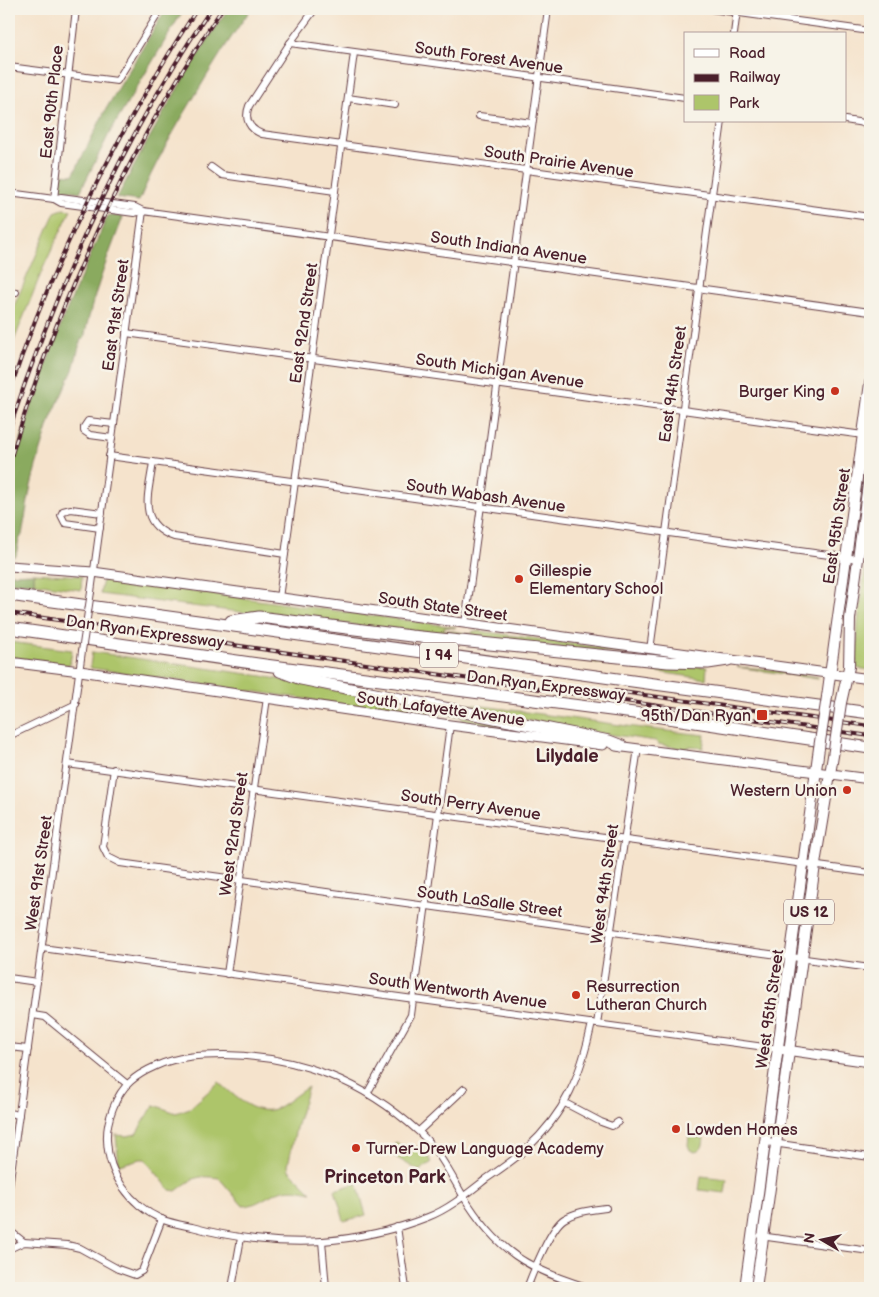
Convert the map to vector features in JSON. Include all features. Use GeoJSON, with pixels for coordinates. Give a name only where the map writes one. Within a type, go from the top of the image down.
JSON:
{"type":"FeatureCollection","features":[{"type":"Feature","properties":{"kind":"highway","name":"Dan Ryan Expressway"},"geometry":{"type":"LineString","coordinates":[[9,595],[870,713]]}},
{"type":"Feature","properties":{"kind":"highway"},"geometry":{"type":"LineString","coordinates":[[216,624],[259,617],[411,636],[668,662],[708,663],[728,660]]}},
{"type":"Feature","properties":{"kind":"highway","name":"Dan Ryan Expressway"},"geometry":{"type":"LineString","coordinates":[[9,628],[265,665],[634,713],[870,748]]}},
{"type":"Feature","properties":{"kind":"highway"},"geometry":{"type":"LineString","coordinates":[[265,665],[301,680],[600,739],[622,746]]}},
{"type":"Feature","properties":{"kind":"main road","name":"East 95th Street"},"geometry":{"type":"LineString","coordinates":[[830,674],[867,435],[870,383]]}},
{"type":"Feature","properties":{"kind":"main road","name":"East 95th Street"},"geometry":{"type":"LineString","coordinates":[[847,676],[849,667],[850,619],[870,469]]}},
{"type":"Feature","properties":{"kind":"main road","name":"South State Street"},"geometry":{"type":"LineString","coordinates":[[10,567],[94,572],[870,679]]}},
{"type":"Feature","properties":{"kind":"main road","name":"South Lafayette Avenue"},"geometry":{"type":"LineString","coordinates":[[9,662],[450,724],[870,779]]}},
{"type":"Feature","properties":{"kind":"main road","name":"West 95th Street"},"geometry":{"type":"LineString","coordinates":[[756,1288],[758,1235],[766,1142],[830,674]]}},
{"type":"Feature","properties":{"kind":"main road","name":"West 95th Street"},"geometry":{"type":"LineString","coordinates":[[745,1288],[758,1235],[776,1143],[822,816],[847,676]]}},
{"type":"Feature","properties":{"kind":"main road","name":"South Wentworth Avenue"},"geometry":{"type":"LineString","coordinates":[[779,1049],[870,1062]]}},
{"type":"Feature","properties":{"kind":"street","name":"East 90th Place"},"geometry":{"type":"LineString","coordinates":[[54,199],[76,9]]}},
{"type":"Feature","properties":{"kind":"street"},"geometry":{"type":"LineString","coordinates":[[9,67],[117,81],[161,9]]}},
{"type":"Feature","properties":{"kind":"street"},"geometry":{"type":"LineString","coordinates":[[290,43],[315,9]]}},
{"type":"Feature","properties":{"kind":"street"},"geometry":{"type":"LineString","coordinates":[[465,624],[548,9]]}},
{"type":"Feature","properties":{"kind":"street"},"geometry":{"type":"LineString","coordinates":[[711,9],[737,10],[870,31]]}},
{"type":"Feature","properties":{"kind":"street"},"geometry":{"type":"LineString","coordinates":[[734,32],[737,10]]}},
{"type":"Feature","properties":{"kind":"street","name":"South Forest Avenue"},"geometry":{"type":"LineString","coordinates":[[290,43],[684,98]]}},
{"type":"Feature","properties":{"kind":"street","name":"South Prairie Avenue"},"geometry":{"type":"LineString","coordinates":[[290,43],[249,106],[247,113],[249,123],[252,128],[262,134],[870,217]]}},
{"type":"Feature","properties":{"kind":"street","name":"East 92nd Street"},"geometry":{"type":"LineString","coordinates":[[279,598],[354,53]]}},
{"type":"Feature","properties":{"kind":"street"},"geometry":{"type":"LineString","coordinates":[[348,98],[395,105]]}},
{"type":"Feature","properties":{"kind":"street"},"geometry":{"type":"LineString","coordinates":[[479,116],[532,123]]}},
{"type":"Feature","properties":{"kind":"street"},"geometry":{"type":"LineString","coordinates":[[846,120],[870,124]]}},
{"type":"Feature","properties":{"kind":"street","name":"East 94th Street"},"geometry":{"type":"LineString","coordinates":[[650,650],[722,122]]}},
{"type":"Feature","properties":{"kind":"street"},"geometry":{"type":"LineString","coordinates":[[211,167],[222,175],[335,190]]}},
{"type":"Feature","properties":{"kind":"street","name":"South Indiana Avenue"},"geometry":{"type":"LineString","coordinates":[[9,193],[54,199],[61,203],[126,212],[143,211],[870,312]]}},
{"type":"Feature","properties":{"kind":"street","name":"East 91st Street"},"geometry":{"type":"LineString","coordinates":[[91,592],[143,211]]}},
{"type":"Feature","properties":{"kind":"street","name":"South Michigan Avenue"},"geometry":{"type":"LineString","coordinates":[[126,333],[867,435]]}},
{"type":"Feature","properties":{"kind":"street"},"geometry":{"type":"LineString","coordinates":[[112,438],[90,435],[84,431],[84,427],[91,420],[114,424]]}},
{"type":"Feature","properties":{"kind":"street","name":"South Wabash Avenue"},"geometry":{"type":"LineString","coordinates":[[109,456],[858,559]]}},
{"type":"Feature","properties":{"kind":"street"},"geometry":{"type":"LineString","coordinates":[[154,462],[148,511],[153,524],[159,530],[174,537],[285,554]]}},
{"type":"Feature","properties":{"kind":"street"},"geometry":{"type":"LineString","coordinates":[[100,528],[64,522],[61,515],[63,512],[71,509],[102,513]]}},
{"type":"Feature","properties":{"kind":"street","name":"West 91st Street"},"geometry":{"type":"LineString","coordinates":[[9,1184],[91,592]]}},
{"type":"Feature","properties":{"kind":"street","name":"West 92nd Street"},"geometry":{"type":"LineString","coordinates":[[227,974],[267,698]]}},
{"type":"Feature","properties":{"kind":"street"},"geometry":{"type":"LineString","coordinates":[[9,736],[76,704]]}},
{"type":"Feature","properties":{"kind":"street"},"geometry":{"type":"LineString","coordinates":[[368,1092],[411,1015],[450,724]]}},
{"type":"Feature","properties":{"kind":"street","name":"West 94th Street"},"geometry":{"type":"LineString","coordinates":[[162,1220],[241,1238],[322,1241],[358,1236],[397,1227],[430,1216],[464,1196],[524,1151],[548,1128],[575,1085],[595,1023],[638,748]]}},
{"type":"Feature","properties":{"kind":"street","name":"South Perry Avenue"},"geometry":{"type":"LineString","coordinates":[[67,764],[254,788],[870,874]]}},
{"type":"Feature","properties":{"kind":"street","name":"South LaSalle Street"},"geometry":{"type":"LineString","coordinates":[[114,769],[103,847],[108,857],[120,863],[870,968]]}},
{"type":"Feature","properties":{"kind":"street","name":"South Wentworth Avenue"},"geometry":{"type":"LineString","coordinates":[[42,948],[779,1049]]}},
{"type":"Feature","properties":{"kind":"street"},"geometry":{"type":"LineString","coordinates":[[9,978],[37,982]]}},
{"type":"Feature","properties":{"kind":"street"},"geometry":{"type":"LineString","coordinates":[[33,1015],[45,1017],[127,1084]]}},
{"type":"Feature","properties":{"kind":"street"},"geometry":{"type":"LineString","coordinates":[[9,1047],[28,1049]]}},
{"type":"Feature","properties":{"kind":"street"},"geometry":{"type":"LineString","coordinates":[[9,1249],[24,1242],[67,1245],[80,1248],[118,1269],[135,1275],[142,1271],[162,1220],[129,1195],[112,1168],[106,1138],[115,1105],[127,1084],[148,1070],[171,1059],[210,1054],[263,1057],[324,1072],[368,1092],[419,1131],[450,1172],[464,1196],[494,1238],[512,1254],[535,1268],[568,1282],[590,1288]]}},
{"type":"Feature","properties":{"kind":"street"},"geometry":{"type":"LineString","coordinates":[[419,1131],[464,1089]]}},
{"type":"Feature","properties":{"kind":"street"},"geometry":{"type":"LineString","coordinates":[[565,1103],[612,1126],[618,1122]]}},
{"type":"Feature","properties":{"kind":"street"},"geometry":{"type":"LineString","coordinates":[[9,1113],[19,1115]]}},
{"type":"Feature","properties":{"kind":"street"},"geometry":{"type":"LineString","coordinates":[[766,1142],[870,1156]]}},
{"type":"Feature","properties":{"kind":"street"},"geometry":{"type":"LineString","coordinates":[[527,1288],[551,1235],[562,1220],[581,1212],[606,1208]]}},
{"type":"Feature","properties":{"kind":"street"},"geometry":{"type":"LineString","coordinates":[[397,1227],[406,1288]]}},
{"type":"Feature","properties":{"kind":"street"},"geometry":{"type":"LineString","coordinates":[[9,1230],[24,1242]]}},
{"type":"Feature","properties":{"kind":"street"},"geometry":{"type":"LineString","coordinates":[[758,1235],[870,1251]]}},
{"type":"Feature","properties":{"kind":"street"},"geometry":{"type":"LineString","coordinates":[[232,1288],[241,1238]]}},
{"type":"Feature","properties":{"kind":"street"},"geometry":{"type":"LineString","coordinates":[[322,1241],[326,1288]]}},
{"type":"Feature","properties":{"kind":"green space"},"geometry":{"type":"Polygon","coordinates":[[[166,9],[184,9],[109,134],[80,192],[59,189],[61,174],[73,175],[106,109],[166,9]]]}},
{"type":"Feature","properties":{"kind":"green space"},"geometry":{"type":"Polygon","coordinates":[[[228,9],[251,9],[221,53],[178,124],[157,162],[139,201],[117,198],[170,102],[228,9]]]}},
{"type":"Feature","properties":{"kind":"green space"},"geometry":{"type":"Polygon","coordinates":[[[63,209],[71,210],[44,266],[9,353],[9,324],[14,306],[55,212],[63,209]]]}},
{"type":"Feature","properties":{"kind":"green space"},"geometry":{"type":"Polygon","coordinates":[[[108,215],[123,217],[101,277],[84,339],[81,339],[73,370],[51,418],[36,466],[16,556],[9,558],[9,481],[16,455],[32,403],[64,316],[108,215]]]}},
{"type":"Feature","properties":{"kind":"green space"},"geometry":{"type":"Polygon","coordinates":[[[870,533],[870,670],[856,668],[858,622],[870,533]]]}},
{"type":"Feature","properties":{"kind":"green space"},"geometry":{"type":"Polygon","coordinates":[[[34,573],[82,576],[81,590],[34,583],[34,573]]]}},
{"type":"Feature","properties":{"kind":"green space"},"geometry":{"type":"Polygon","coordinates":[[[34,573],[34,583],[9,582],[9,574],[34,573]]]}},
{"type":"Feature","properties":{"kind":"green space"},"geometry":{"type":"Polygon","coordinates":[[[103,579],[456,627],[444,627],[444,630],[472,634],[473,631],[479,631],[627,651],[627,654],[297,619],[100,594],[103,579]]]}},
{"type":"Feature","properties":{"kind":"green space"},"geometry":{"type":"Polygon","coordinates":[[[9,642],[72,650],[70,664],[9,657],[9,642]]]}},
{"type":"Feature","properties":{"kind":"green space"},"geometry":{"type":"Polygon","coordinates":[[[92,652],[262,676],[549,733],[462,720],[462,717],[434,713],[432,713],[431,717],[91,668],[92,652]]]}},
{"type":"Feature","properties":{"kind":"green space"},"geometry":{"type":"Polygon","coordinates":[[[529,653],[707,667],[706,679],[529,653]]]}},
{"type":"Feature","properties":{"kind":"green space"},"geometry":{"type":"Polygon","coordinates":[[[737,667],[767,669],[818,677],[818,679],[737,667]]]}},
{"type":"Feature","properties":{"kind":"green space"},"geometry":{"type":"Polygon","coordinates":[[[403,695],[705,735],[703,748],[691,746],[684,749],[658,744],[656,741],[565,728],[403,695]]]}},
{"type":"Feature","properties":{"kind":"green space"},"geometry":{"type":"Polygon","coordinates":[[[219,1082],[246,1104],[262,1110],[279,1107],[308,1087],[288,1165],[289,1170],[311,1192],[294,1189],[284,1190],[254,1204],[243,1206],[219,1178],[196,1178],[176,1191],[170,1190],[145,1159],[119,1165],[116,1135],[127,1136],[136,1134],[154,1105],[176,1113],[190,1108],[219,1082]]]}},
{"type":"Feature","properties":{"kind":"green space"},"geometry":{"type":"Polygon","coordinates":[[[689,1136],[704,1138],[700,1150],[695,1152],[690,1150],[688,1145],[689,1136]]]}},
{"type":"Feature","properties":{"kind":"green space"},"geometry":{"type":"Polygon","coordinates":[[[396,1142],[409,1151],[419,1146],[432,1162],[419,1171],[389,1153],[396,1142]]]}},
{"type":"Feature","properties":{"kind":"green space"},"geometry":{"type":"Polygon","coordinates":[[[701,1176],[727,1179],[725,1193],[699,1190],[701,1176]]]}},
{"type":"Feature","properties":{"kind":"green space"},"geometry":{"type":"Polygon","coordinates":[[[357,1183],[366,1215],[344,1221],[335,1190],[357,1183]]]}},
{"type":"Feature","properties":{"kind":"railway"},"geometry":{"type":"LineString","coordinates":[[9,393],[46,292],[91,195],[141,100],[197,9]]}},
{"type":"Feature","properties":{"kind":"railway"},"geometry":{"type":"LineString","coordinates":[[9,430],[49,320],[95,212],[149,108],[211,9]]}},
{"type":"Feature","properties":{"kind":"railway"},"geometry":{"type":"LineString","coordinates":[[9,464],[49,344],[98,228],[156,116],[222,9]]}},
{"type":"Feature","properties":{"kind":"railway"},"geometry":{"type":"LineString","coordinates":[[9,613],[870,736]]}},
{"type":"Feature","properties":{"kind":"railway"},"geometry":{"type":"LineString","coordinates":[[615,691],[870,726]]}},
{"type":"Feature","properties":{"kind":"place","name":"Burger King"},"geometry":{"type":"Point","coordinates":[835,391]}},
{"type":"Feature","properties":{"kind":"place","name":"Gillespie Elementary School"},"geometry":{"type":"Point","coordinates":[519,579]}},
{"type":"Feature","properties":{"kind":"place","name":"95th/Dan Ryan"},"geometry":{"type":"Point","coordinates":[762,715]}},
{"type":"Feature","properties":{"kind":"place","name":"Western Union"},"geometry":{"type":"Point","coordinates":[847,790]}},
{"type":"Feature","properties":{"kind":"place","name":"Resurrection Lutheran Church"},"geometry":{"type":"Point","coordinates":[576,995]}},
{"type":"Feature","properties":{"kind":"place","name":"Lowden Homes"},"geometry":{"type":"Point","coordinates":[676,1129]}},
{"type":"Feature","properties":{"kind":"place","name":"Turner-Drew Language Academy"},"geometry":{"type":"Point","coordinates":[356,1148]}},
{"type":"Feature","properties":{"kind":"district","name":"Lilydale"},"geometry":{"type":"Point","coordinates":[567,756]}},
{"type":"Feature","properties":{"kind":"district","name":"Princeton Park"},"geometry":{"type":"Point","coordinates":[385,1177]}}]}
